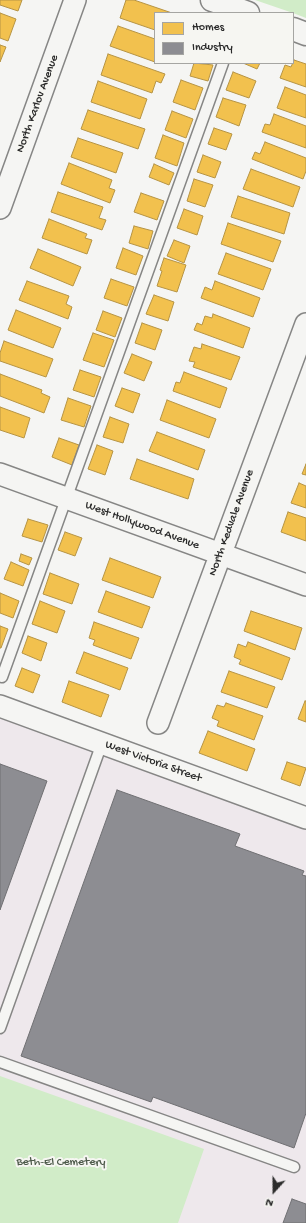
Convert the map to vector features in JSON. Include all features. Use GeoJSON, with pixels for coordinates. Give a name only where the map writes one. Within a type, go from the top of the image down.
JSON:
{"type":"FeatureCollection","features":[{"type":"Feature","properties":{"kind":"street","name":"North Karlov Avenue"},"geometry":{"type":"LineString","coordinates":[[0,208],[75,0]]}},
{"type":"Feature","properties":{"kind":"street"},"geometry":{"type":"LineString","coordinates":[[212,0],[244,12]]}},
{"type":"Feature","properties":{"kind":"street"},"geometry":{"type":"LineString","coordinates":[[294,29],[306,34]]}},
{"type":"Feature","properties":{"kind":"street","name":"North Kedvale Avenue"},"geometry":{"type":"LineString","coordinates":[[158,723],[306,324]]}},
{"type":"Feature","properties":{"kind":"street","name":"West Hollywood Avenue"},"geometry":{"type":"LineString","coordinates":[[0,474],[306,585]]}},
{"type":"Feature","properties":{"kind":"street","name":"West Victoria Street"},"geometry":{"type":"LineString","coordinates":[[0,706],[306,818]]}},
{"type":"Feature","properties":{"kind":"lane"},"geometry":{"type":"LineString","coordinates":[[2,677],[224,64]]}},
{"type":"Feature","properties":{"kind":"lane"},"geometry":{"type":"LineString","coordinates":[[0,1028],[102,744]]}},
{"type":"Feature","properties":{"kind":"lane"},"geometry":{"type":"LineString","coordinates":[[0,1062],[294,1167]]}},
{"type":"Feature","properties":{"kind":"shaded area"},"geometry":{"type":"Polygon","coordinates":[[[0,702],[306,812],[306,1223],[0,1223],[0,702]]]}},
{"type":"Feature","properties":{"kind":"green space"},"geometry":{"type":"Polygon","coordinates":[[[255,0],[306,0],[306,18],[294,13],[294,12],[255,0]]]}},
{"type":"Feature","properties":{"kind":"green space","name":"Beth-El Cemetery"},"geometry":{"type":"Polygon","coordinates":[[[0,1076],[204,1149],[178,1223],[0,1223],[0,1076]]]}},
{"type":"Feature","properties":{"kind":"building: Homes"},"geometry":{"type":"Polygon","coordinates":[[[0,0],[22,0],[18,11],[0,5],[0,0]]]}},
{"type":"Feature","properties":{"kind":"building: Homes"},"geometry":{"type":"Polygon","coordinates":[[[126,0],[134,0],[169,12],[154,12],[154,30],[120,18],[126,0]]]}},
{"type":"Feature","properties":{"kind":"building: Homes"},"geometry":{"type":"Polygon","coordinates":[[[0,13],[16,19],[8,41],[0,38],[0,13]]]}},
{"type":"Feature","properties":{"kind":"building: Homes"},"geometry":{"type":"Polygon","coordinates":[[[118,26],[154,39],[154,62],[110,46],[118,26]]]}},
{"type":"Feature","properties":{"kind":"building: Homes"},"geometry":{"type":"Polygon","coordinates":[[[0,45],[6,47],[0,62],[0,45]]]}},
{"type":"Feature","properties":{"kind":"building: Homes"},"geometry":{"type":"Polygon","coordinates":[[[108,54],[165,74],[161,83],[156,81],[152,93],[101,75],[108,54]]]}},
{"type":"Feature","properties":{"kind":"building: Homes"},"geometry":{"type":"Polygon","coordinates":[[[294,60],[306,64],[306,87],[280,78],[285,65],[291,67],[292,64],[294,64],[294,60]]]}},
{"type":"Feature","properties":{"kind":"building: Homes"},"geometry":{"type":"Polygon","coordinates":[[[194,64],[213,65],[208,81],[190,76],[194,64]]]}},
{"type":"Feature","properties":{"kind":"building: Homes"},"geometry":{"type":"Polygon","coordinates":[[[245,64],[260,64],[257,69],[245,64]]]}},
{"type":"Feature","properties":{"kind":"building: Homes"},"geometry":{"type":"Polygon","coordinates":[[[233,72],[256,81],[249,98],[226,90],[233,72]]]}},
{"type":"Feature","properties":{"kind":"building: Homes"},"geometry":{"type":"Polygon","coordinates":[[[181,80],[203,88],[195,110],[173,102],[181,80]]]}},
{"type":"Feature","properties":{"kind":"building: Homes"},"geometry":{"type":"Polygon","coordinates":[[[98,81],[147,99],[140,119],[91,102],[98,81]]]}},
{"type":"Feature","properties":{"kind":"building: Homes"},"geometry":{"type":"Polygon","coordinates":[[[285,87],[306,95],[306,118],[277,108],[285,87]]]}},
{"type":"Feature","properties":{"kind":"building: Homes"},"geometry":{"type":"Polygon","coordinates":[[[223,98],[246,105],[239,126],[216,117],[223,98]]]}},
{"type":"Feature","properties":{"kind":"building: Homes"},"geometry":{"type":"Polygon","coordinates":[[[88,110],[145,129],[138,149],[81,129],[88,110]]]}},
{"type":"Feature","properties":{"kind":"building: Homes"},"geometry":{"type":"Polygon","coordinates":[[[172,111],[193,119],[186,138],[165,130],[172,111]]]}},
{"type":"Feature","properties":{"kind":"building: Homes"},"geometry":{"type":"Polygon","coordinates":[[[274,114],[306,126],[306,148],[262,132],[265,124],[270,125],[274,114]]]}},
{"type":"Feature","properties":{"kind":"building: Homes"},"geometry":{"type":"Polygon","coordinates":[[[214,128],[232,134],[226,150],[208,144],[214,128]]]}},
{"type":"Feature","properties":{"kind":"building: Homes"},"geometry":{"type":"Polygon","coordinates":[[[163,135],[184,143],[177,166],[155,158],[163,135]]]}},
{"type":"Feature","properties":{"kind":"building: Homes"},"geometry":{"type":"Polygon","coordinates":[[[78,138],[123,153],[116,173],[71,157],[78,138]]]}},
{"type":"Feature","properties":{"kind":"building: Homes"},"geometry":{"type":"Polygon","coordinates":[[[265,142],[306,158],[306,171],[303,179],[252,159],[255,152],[260,154],[265,142]]]}},
{"type":"Feature","properties":{"kind":"building: Homes"},"geometry":{"type":"Polygon","coordinates":[[[203,155],[221,162],[215,178],[197,172],[203,155]]]}},
{"type":"Feature","properties":{"kind":"building: Homes"},"geometry":{"type":"Polygon","coordinates":[[[69,163],[112,180],[109,188],[115,190],[110,203],[61,184],[69,163]]]}},
{"type":"Feature","properties":{"kind":"building: Homes"},"geometry":{"type":"Polygon","coordinates":[[[154,164],[174,173],[169,185],[149,177],[154,164]]]}},
{"type":"Feature","properties":{"kind":"building: Homes"},"geometry":{"type":"Polygon","coordinates":[[[251,169],[300,187],[293,207],[243,189],[251,169]]]}},
{"type":"Feature","properties":{"kind":"building: Homes"},"geometry":{"type":"Polygon","coordinates":[[[194,179],[213,185],[205,207],[187,201],[194,179]]]}},
{"type":"Feature","properties":{"kind":"building: Homes"},"geometry":{"type":"Polygon","coordinates":[[[58,192],[103,207],[99,218],[106,220],[102,230],[51,212],[58,192]]]}},
{"type":"Feature","properties":{"kind":"building: Homes"},"geometry":{"type":"Polygon","coordinates":[[[141,193],[164,201],[157,220],[134,212],[141,193]]]}},
{"type":"Feature","properties":{"kind":"building: Homes"},"geometry":{"type":"Polygon","coordinates":[[[238,196],[290,213],[284,234],[231,217],[238,196]]]}},
{"type":"Feature","properties":{"kind":"building: Homes"},"geometry":{"type":"Polygon","coordinates":[[[184,209],[203,216],[197,235],[177,228],[184,209]]]}},
{"type":"Feature","properties":{"kind":"building: Homes"},"geometry":{"type":"Polygon","coordinates":[[[49,219],[87,234],[85,238],[92,240],[87,254],[42,238],[49,219]]]}},
{"type":"Feature","properties":{"kind":"building: Homes"},"geometry":{"type":"Polygon","coordinates":[[[228,223],[281,241],[273,262],[221,244],[228,223]]]}},
{"type":"Feature","properties":{"kind":"building: Homes"},"geometry":{"type":"Polygon","coordinates":[[[134,226],[153,231],[148,249],[129,243],[134,226]]]}},
{"type":"Feature","properties":{"kind":"building: Homes"},"geometry":{"type":"Polygon","coordinates":[[[174,240],[190,246],[184,263],[167,256],[174,240]]]}},
{"type":"Feature","properties":{"kind":"building: Homes"},"geometry":{"type":"Polygon","coordinates":[[[123,248],[143,256],[136,275],[116,268],[123,248]]]}},
{"type":"Feature","properties":{"kind":"building: Homes"},"geometry":{"type":"Polygon","coordinates":[[[38,249],[81,267],[73,286],[30,268],[38,249]]]}},
{"type":"Feature","properties":{"kind":"building: Homes"},"geometry":{"type":"Polygon","coordinates":[[[226,253],[271,269],[263,290],[218,274],[226,253]]]}},
{"type":"Feature","properties":{"kind":"building: Homes"},"geometry":{"type":"Polygon","coordinates":[[[164,258],[186,265],[177,292],[157,286],[162,271],[160,270],[164,258]]]}},
{"type":"Feature","properties":{"kind":"building: Homes"},"geometry":{"type":"Polygon","coordinates":[[[111,279],[134,287],[127,306],[104,298],[111,279]]]}},
{"type":"Feature","properties":{"kind":"building: Homes"},"geometry":{"type":"Polygon","coordinates":[[[27,281],[69,296],[66,304],[72,307],[68,319],[19,300],[27,281]]]}},
{"type":"Feature","properties":{"kind":"building: Homes"},"geometry":{"type":"Polygon","coordinates":[[[215,281],[260,298],[253,317],[201,298],[205,287],[212,290],[215,281]]]}},
{"type":"Feature","properties":{"kind":"building: Homes"},"geometry":{"type":"Polygon","coordinates":[[[154,295],[174,302],[168,321],[146,314],[154,295]]]}},
{"type":"Feature","properties":{"kind":"building: Homes"},"geometry":{"type":"Polygon","coordinates":[[[16,310],[61,328],[53,348],[8,330],[16,310]]]}},
{"type":"Feature","properties":{"kind":"building: Homes"},"geometry":{"type":"Polygon","coordinates":[[[103,311],[122,318],[115,337],[96,330],[103,311]]]}},
{"type":"Feature","properties":{"kind":"building: Homes"},"geometry":{"type":"Polygon","coordinates":[[[213,314],[250,328],[243,348],[194,330],[197,323],[202,325],[205,316],[212,318],[213,314]]]}},
{"type":"Feature","properties":{"kind":"building: Homes"},"geometry":{"type":"Polygon","coordinates":[[[142,323],[162,330],[155,350],[135,343],[142,323]]]}},
{"type":"Feature","properties":{"kind":"building: Homes"},"geometry":{"type":"Polygon","coordinates":[[[93,333],[114,340],[104,367],[83,360],[93,333]]]}},
{"type":"Feature","properties":{"kind":"building: Homes"},"geometry":{"type":"Polygon","coordinates":[[[4,341],[53,359],[46,377],[0,361],[0,353],[4,341]]]}},
{"type":"Feature","properties":{"kind":"building: Homes"},"geometry":{"type":"Polygon","coordinates":[[[202,344],[240,357],[231,380],[193,367],[195,362],[189,361],[194,347],[201,349],[202,344]]]}},
{"type":"Feature","properties":{"kind":"building: Homes"},"geometry":{"type":"Polygon","coordinates":[[[132,354],[152,362],[144,381],[124,373],[132,354]]]}},
{"type":"Feature","properties":{"kind":"building: Homes"},"geometry":{"type":"Polygon","coordinates":[[[80,370],[101,377],[94,397],[73,390],[80,370]]]}},
{"type":"Feature","properties":{"kind":"building: Homes"},"geometry":{"type":"Polygon","coordinates":[[[184,372],[227,388],[220,408],[173,391],[176,382],[180,383],[184,372]]]}},
{"type":"Feature","properties":{"kind":"building: Homes"},"geometry":{"type":"Polygon","coordinates":[[[0,374],[42,390],[41,393],[50,397],[44,413],[0,396],[0,374]]]}},
{"type":"Feature","properties":{"kind":"building: Homes"},"geometry":{"type":"Polygon","coordinates":[[[122,388],[140,394],[133,413],[115,406],[122,388]]]}},
{"type":"Feature","properties":{"kind":"building: Homes"},"geometry":{"type":"Polygon","coordinates":[[[68,398],[91,406],[84,427],[61,420],[68,398]]]}},
{"type":"Feature","properties":{"kind":"building: Homes"},"geometry":{"type":"Polygon","coordinates":[[[167,400],[216,419],[209,438],[160,420],[167,400]]]}},
{"type":"Feature","properties":{"kind":"building: Homes"},"geometry":{"type":"Polygon","coordinates":[[[0,407],[30,418],[24,438],[0,430],[0,407]]]}},
{"type":"Feature","properties":{"kind":"building: Homes"},"geometry":{"type":"Polygon","coordinates":[[[110,417],[129,424],[123,443],[103,437],[110,417]]]}},
{"type":"Feature","properties":{"kind":"building: Homes"},"geometry":{"type":"Polygon","coordinates":[[[157,432],[205,450],[198,470],[149,451],[157,432]]]}},
{"type":"Feature","properties":{"kind":"building: Homes"},"geometry":{"type":"Polygon","coordinates":[[[59,438],[79,445],[72,465],[52,457],[59,438]]]}},
{"type":"Feature","properties":{"kind":"building: Homes"},"geometry":{"type":"Polygon","coordinates":[[[97,445],[113,451],[105,475],[88,469],[97,445]]]}},
{"type":"Feature","properties":{"kind":"building: Homes"},"geometry":{"type":"Polygon","coordinates":[[[137,459],[194,479],[188,499],[130,479],[137,459]]]}},
{"type":"Feature","properties":{"kind":"building: Homes"},"geometry":{"type":"Polygon","coordinates":[[[306,464],[306,475],[302,474],[306,464]]]}},
{"type":"Feature","properties":{"kind":"building: Homes"},"geometry":{"type":"Polygon","coordinates":[[[299,483],[306,486],[306,508],[291,503],[299,483]]]}},
{"type":"Feature","properties":{"kind":"building: Homes"},"geometry":{"type":"Polygon","coordinates":[[[288,512],[306,518],[306,541],[281,532],[288,512]]]}},
{"type":"Feature","properties":{"kind":"building: Homes"},"geometry":{"type":"Polygon","coordinates":[[[28,519],[48,525],[42,542],[22,536],[28,519]]]}},
{"type":"Feature","properties":{"kind":"building: Homes"},"geometry":{"type":"Polygon","coordinates":[[[65,532],[82,538],[75,556],[58,550],[65,532]]]}},
{"type":"Feature","properties":{"kind":"building: Homes"},"geometry":{"type":"Polygon","coordinates":[[[21,554],[32,558],[29,565],[19,561],[21,554]]]}},
{"type":"Feature","properties":{"kind":"building: Homes"},"geometry":{"type":"Polygon","coordinates":[[[110,558],[161,577],[153,598],[102,580],[110,558]]]}},
{"type":"Feature","properties":{"kind":"building: Homes"},"geometry":{"type":"Polygon","coordinates":[[[11,562],[29,570],[23,586],[4,579],[11,562]]]}},
{"type":"Feature","properties":{"kind":"building: Homes"},"geometry":{"type":"Polygon","coordinates":[[[50,573],[79,584],[72,604],[43,594],[50,573]]]}},
{"type":"Feature","properties":{"kind":"building: Homes"},"geometry":{"type":"Polygon","coordinates":[[[106,591],[150,607],[142,628],[98,612],[106,591]]]}},
{"type":"Feature","properties":{"kind":"building: Homes"},"geometry":{"type":"Polygon","coordinates":[[[0,593],[19,601],[13,618],[0,613],[0,593]]]}},
{"type":"Feature","properties":{"kind":"building: Homes"},"geometry":{"type":"Polygon","coordinates":[[[40,601],[65,611],[57,633],[32,624],[40,601]]]}},
{"type":"Feature","properties":{"kind":"building: Homes"},"geometry":{"type":"Polygon","coordinates":[[[251,611],[302,628],[295,650],[244,631],[251,611]]]}},
{"type":"Feature","properties":{"kind":"building: Homes"},"geometry":{"type":"Polygon","coordinates":[[[94,622],[139,638],[131,659],[93,645],[95,640],[89,638],[94,622]]]}},
{"type":"Feature","properties":{"kind":"building: Homes"},"geometry":{"type":"Polygon","coordinates":[[[0,626],[8,629],[1,648],[0,648],[0,626]]]}},
{"type":"Feature","properties":{"kind":"building: Homes"},"geometry":{"type":"Polygon","coordinates":[[[28,636],[47,643],[41,661],[22,653],[28,636]]]}},
{"type":"Feature","properties":{"kind":"building: Homes"},"geometry":{"type":"Polygon","coordinates":[[[248,642],[290,658],[282,680],[239,664],[241,660],[234,657],[238,644],[246,647],[248,642]]]}},
{"type":"Feature","properties":{"kind":"building: Homes"},"geometry":{"type":"Polygon","coordinates":[[[84,652],[128,668],[120,690],[76,673],[84,652]]]}},
{"type":"Feature","properties":{"kind":"building: Homes"},"geometry":{"type":"Polygon","coordinates":[[[22,668],[40,675],[33,693],[15,686],[22,668]]]}},
{"type":"Feature","properties":{"kind":"building: Homes"},"geometry":{"type":"Polygon","coordinates":[[[229,671],[275,687],[267,708],[221,692],[229,671]]]}},
{"type":"Feature","properties":{"kind":"building: Homes"},"geometry":{"type":"Polygon","coordinates":[[[69,681],[109,695],[101,717],[62,702],[69,681]]]}},
{"type":"Feature","properties":{"kind":"building: Homes"},"geometry":{"type":"Polygon","coordinates":[[[306,701],[306,722],[298,719],[306,701]]]}},
{"type":"Feature","properties":{"kind":"building: Homes"},"geometry":{"type":"Polygon","coordinates":[[[226,703],[263,716],[254,740],[217,726],[219,721],[212,718],[217,705],[224,707],[226,703]]]}},
{"type":"Feature","properties":{"kind":"building: Homes"},"geometry":{"type":"Polygon","coordinates":[[[208,731],[255,749],[247,771],[199,753],[208,731]]]}},
{"type":"Feature","properties":{"kind":"building: Homes"},"geometry":{"type":"Polygon","coordinates":[[[287,762],[306,768],[300,786],[281,779],[287,762]]]}},
{"type":"Feature","properties":{"kind":"building: Industry"},"geometry":{"type":"Polygon","coordinates":[[[0,764],[47,781],[0,910],[0,764]]]}},
{"type":"Feature","properties":{"kind":"building: Industry"},"geometry":{"type":"Polygon","coordinates":[[[117,790],[240,834],[235,846],[304,871],[302,875],[306,876],[306,1113],[294,1148],[153,1097],[151,1102],[21,1056],[117,790]]]}},
{"type":"Feature","properties":{"kind":"building: Industry"},"geometry":{"type":"Polygon","coordinates":[[[292,1199],[306,1204],[306,1223],[283,1223],[292,1199]]]}}]}
